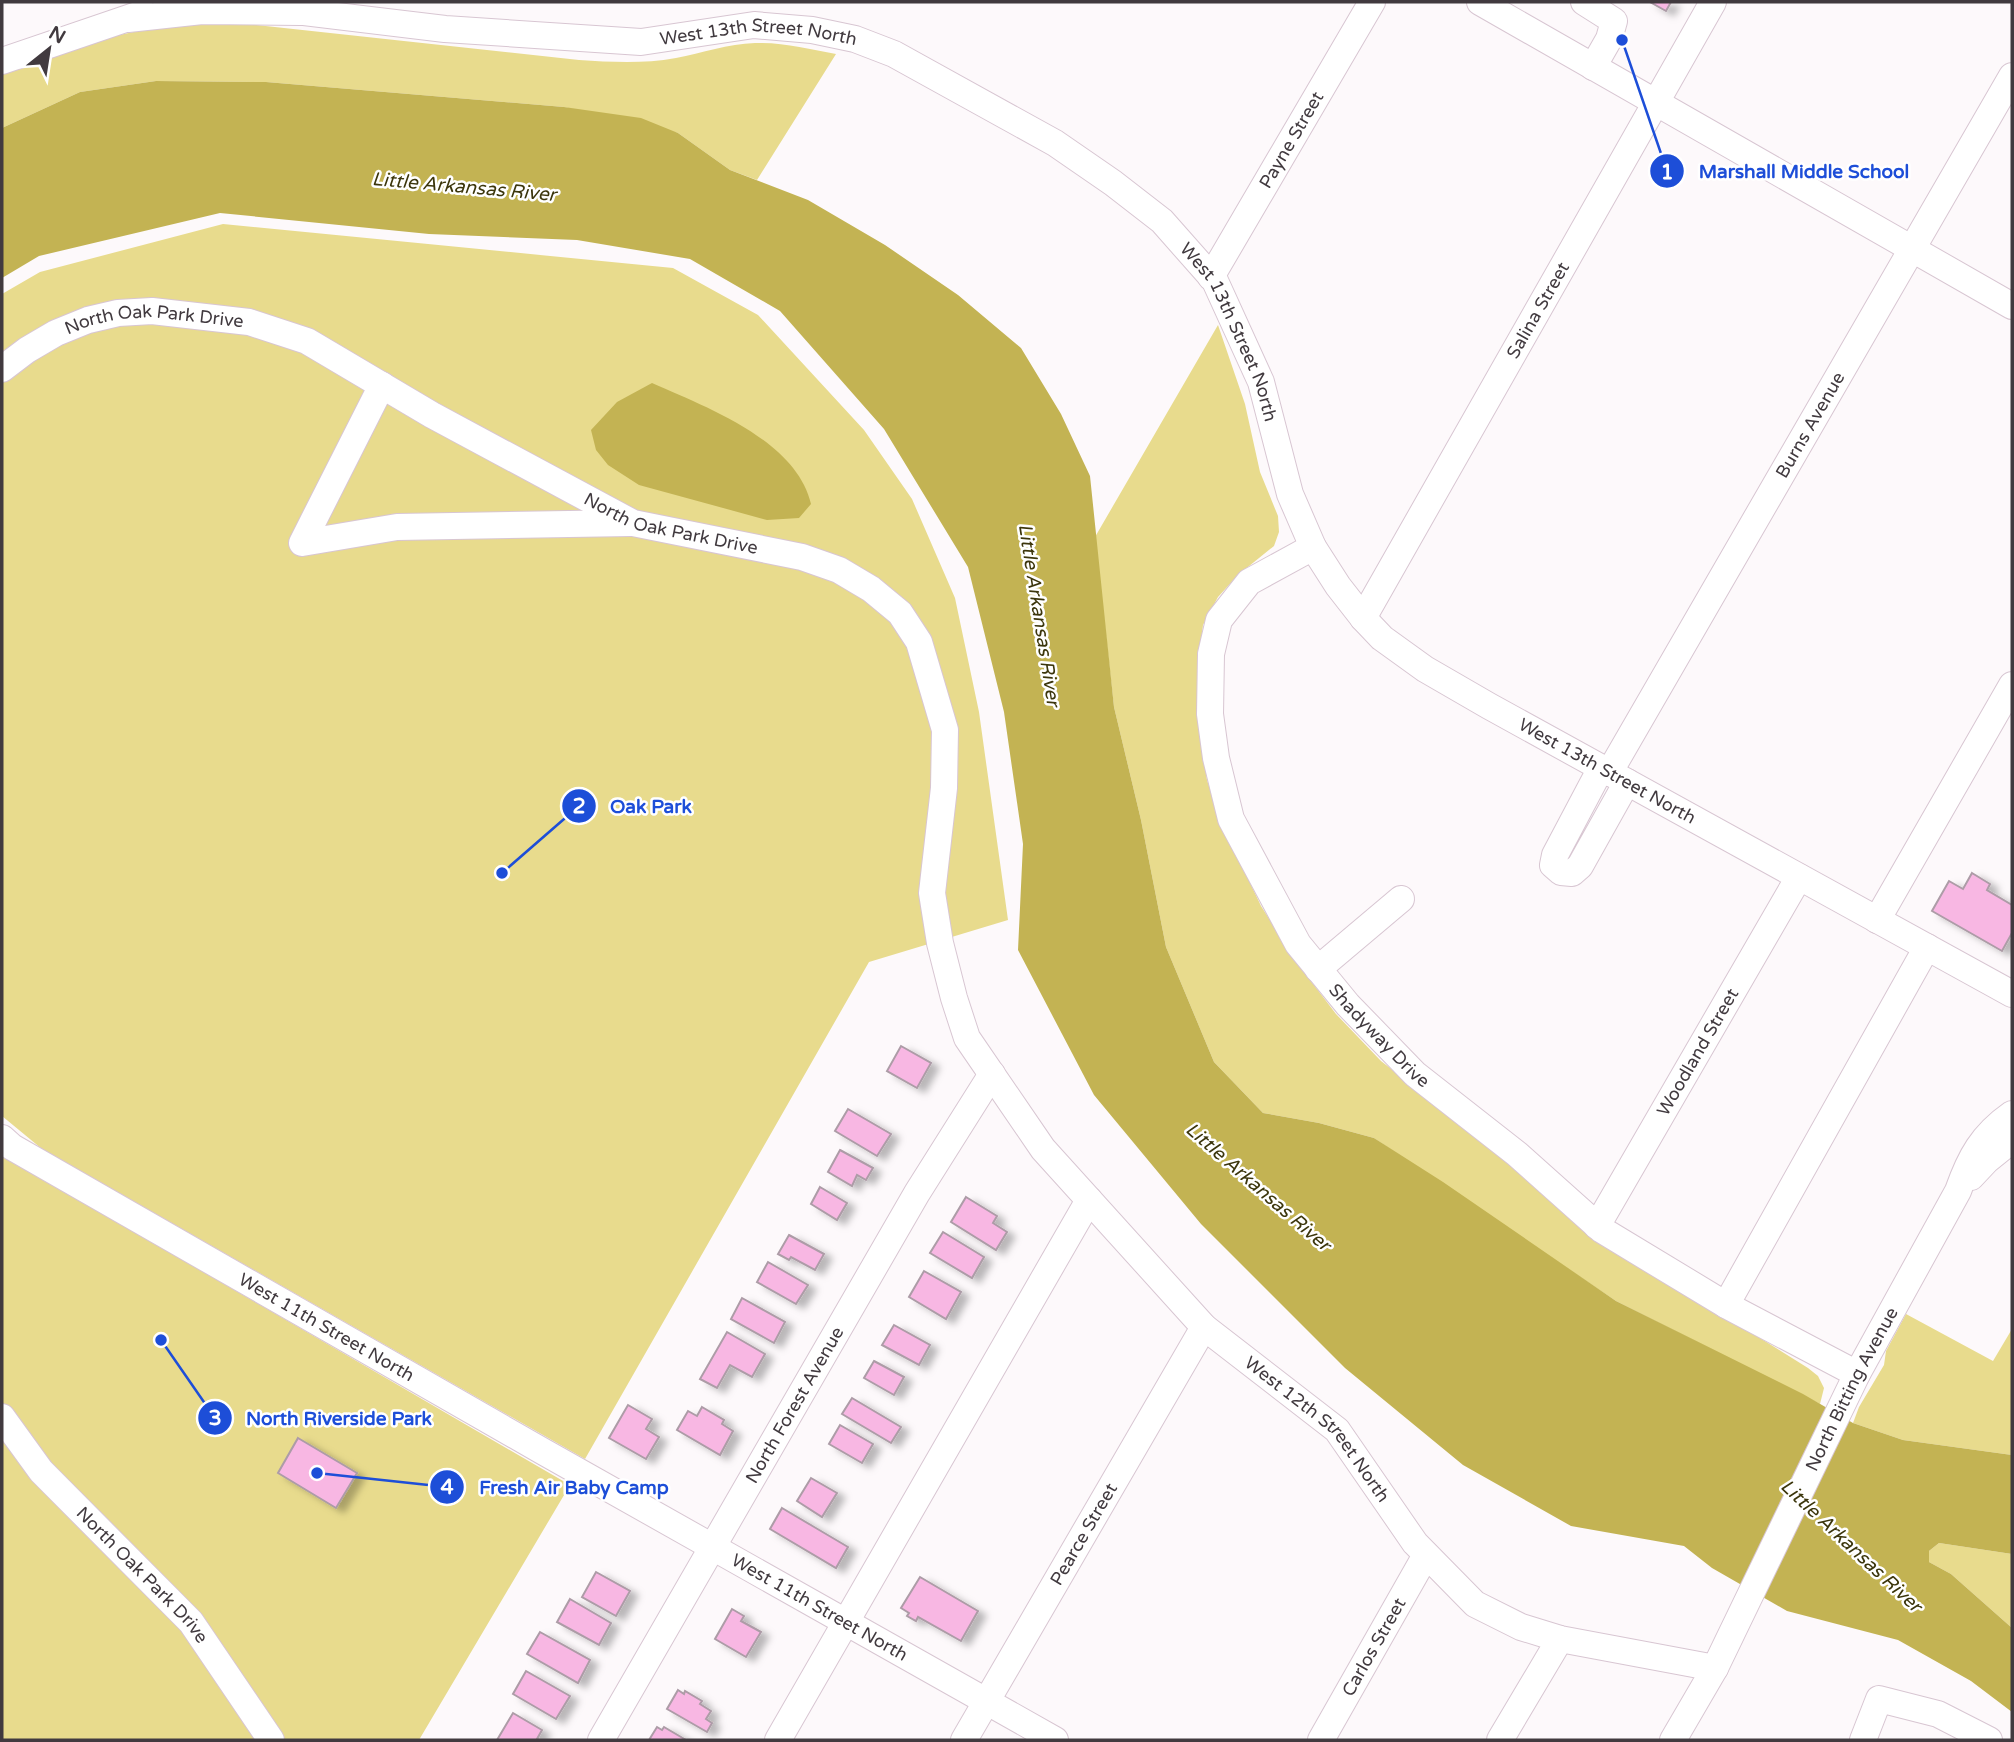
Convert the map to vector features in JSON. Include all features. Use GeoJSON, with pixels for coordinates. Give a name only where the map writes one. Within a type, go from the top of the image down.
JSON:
{"type":"FeatureCollection","features":[{"type":"Feature","properties":{"kind":"street"},"geometry":{"type":"LineString","coordinates":[[2,61],[166,2]]}},
{"type":"Feature","properties":{"kind":"street","name":"West 13th Street North"},"geometry":{"type":"LineString","coordinates":[[280,2],[304,12],[445,29],[641,42],[753,14],[855,39],[894,54],[933,74],[1055,144],[1112,183],[1162,221],[1211,277],[1261,382],[1290,494],[1313,547],[1338,586],[1382,638],[1425,669],[2012,994]]}},
{"type":"Feature","properties":{"kind":"street","name":"Payne Street"},"geometry":{"type":"LineString","coordinates":[[1211,277],[1372,2]]}},
{"type":"Feature","properties":{"kind":"street"},"geometry":{"type":"LineString","coordinates":[[1480,2],[2012,306]]}},
{"type":"Feature","properties":{"kind":"street"},"geometry":{"type":"LineString","coordinates":[[1584,2],[1614,21],[1615,25],[1593,67]]}},
{"type":"Feature","properties":{"kind":"street","name":"Salina Street"},"geometry":{"type":"LineString","coordinates":[[1363,618],[1713,2]]}},
{"type":"Feature","properties":{"kind":"street"},"geometry":{"type":"LineString","coordinates":[[135,11],[304,12]]}},
{"type":"Feature","properties":{"kind":"street","name":"Burns Avenue"},"geometry":{"type":"LineString","coordinates":[[1613,774],[2012,76]]}},
{"type":"Feature","properties":{"kind":"street","name":"North Oak Park Drive"},"geometry":{"type":"LineString","coordinates":[[2,369],[56,333],[88,320],[118,313],[152,311],[249,322],[307,341],[382,386],[633,523],[802,557],[850,576],[871,589],[900,614],[919,642],[945,730],[944,788],[932,893],[940,943],[967,1038],[992,1074]]}},
{"type":"Feature","properties":{"kind":"street"},"geometry":{"type":"LineString","coordinates":[[382,386],[302,543],[397,527],[633,523]]}},
{"type":"Feature","properties":{"kind":"street","name":"Shadyway Drive"},"geometry":{"type":"LineString","coordinates":[[1313,547],[1250,582],[1234,598],[1219,620],[1211,654],[1210,714],[1216,758],[1231,818],[1298,944],[1348,1006],[1415,1074],[1517,1154],[1597,1226],[1726,1304],[1857,1374]]}},
{"type":"Feature","properties":{"kind":"street"},"geometry":{"type":"LineString","coordinates":[[1877,920],[2012,685]]}},
{"type":"Feature","properties":{"kind":"street","name":"Woodland Street"},"geometry":{"type":"LineString","coordinates":[[1597,1226],[1798,877]]}},
{"type":"Feature","properties":{"kind":"street"},"geometry":{"type":"LineString","coordinates":[[1318,969],[1401,900]]}},
{"type":"Feature","properties":{"kind":"street"},"geometry":{"type":"LineString","coordinates":[[1726,1304],[1927,947]]}},
{"type":"Feature","properties":{"kind":"street","name":"West 12th Street North"},"geometry":{"type":"LineString","coordinates":[[992,1074],[1043,1149],[1204,1327],[1337,1430],[1415,1543],[1475,1604],[1521,1627],[1560,1639],[1715,1668]]}},
{"type":"Feature","properties":{"kind":"street","name":"North Forest Avenue"},"geometry":{"type":"LineString","coordinates":[[601,1740],[916,1193],[992,1074]]}},
{"type":"Feature","properties":{"kind":"street"},"geometry":{"type":"LineString","coordinates":[[1980,1143],[2012,1092]]}},
{"type":"Feature","properties":{"kind":"street","name":"North Bitting Avenue"},"geometry":{"type":"LineString","coordinates":[[1673,1740],[1715,1668],[1837,1412],[1958,1191],[1966,1168],[1980,1143],[1994,1127],[2012,1114]]}},
{"type":"Feature","properties":{"kind":"street","name":"West 11th Street North"},"geometry":{"type":"LineString","coordinates":[[2,1138],[12,1147],[1055,1740]]}},
{"type":"Feature","properties":{"kind":"street","name":"North Bitting Avenue"},"geometry":{"type":"LineString","coordinates":[[1958,1191],[1987,1160],[2012,1140]]}},
{"type":"Feature","properties":{"kind":"street"},"geometry":{"type":"LineString","coordinates":[[778,1740],[1089,1200]]}},
{"type":"Feature","properties":{"kind":"street","name":"Pearce Street"},"geometry":{"type":"LineString","coordinates":[[964,1740],[1204,1327]]}},
{"type":"Feature","properties":{"kind":"street","name":"North Oak Park Drive"},"geometry":{"type":"LineString","coordinates":[[2,1417],[41,1471],[191,1622],[271,1740]]}},
{"type":"Feature","properties":{"kind":"street","name":"Carlos Street"},"geometry":{"type":"LineString","coordinates":[[1321,1740],[1426,1555]]}},
{"type":"Feature","properties":{"kind":"street"},"geometry":{"type":"LineString","coordinates":[[1500,1740],[1560,1639]]}},
{"type":"Feature","properties":{"kind":"street"},"geometry":{"type":"LineString","coordinates":[[1863,1740],[1879,1699],[1938,1714],[1989,1740]]}},
{"type":"Feature","properties":{"kind":"shaded area"},"geometry":{"type":"Polygon","coordinates":[[[210,20],[591,61],[664,60],[755,43],[786,45],[836,54],[757,180],[730,170],[678,133],[564,107],[266,82],[156,81],[80,92],[2,128],[2,73],[114,36],[210,20]]]}},
{"type":"Feature","properties":{"kind":"shaded area"},"geometry":{"type":"Polygon","coordinates":[[[223,224],[673,268],[758,315],[864,430],[912,499],[955,598],[979,712],[1008,920],[869,962],[585,1459],[42,1149],[2,1116],[2,294],[40,272],[223,224]]]}},
{"type":"Feature","properties":{"kind":"shaded area"},"geometry":{"type":"Polygon","coordinates":[[[1218,325],[1245,404],[1260,472],[1278,516],[1279,532],[1274,546],[1238,575],[1218,597],[1203,625],[1197,678],[1199,728],[1207,780],[1220,819],[1261,906],[1298,964],[1336,1014],[1381,1061],[1516,1167],[1572,1221],[1808,1368],[1818,1376],[1824,1388],[1820,1404],[1616,1301],[1374,1138],[1319,1123],[1263,1113],[1214,1062],[1166,947],[1141,820],[1114,707],[1095,537],[1218,325]]]}},
{"type":"Feature","properties":{"kind":"shaded area"},"geometry":{"type":"Polygon","coordinates":[[[2,1153],[570,1485],[419,1740],[2,1740],[2,1153]]]}},
{"type":"Feature","properties":{"kind":"shaded area"},"geometry":{"type":"Polygon","coordinates":[[[1906,1314],[1993,1361],[2012,1329],[2012,1455],[1903,1440],[1853,1423],[1859,1407],[1884,1365],[1886,1351],[1906,1314]]]}},
{"type":"Feature","properties":{"kind":"shaded area"},"geometry":{"type":"Polygon","coordinates":[[[1939,1543],[2012,1554],[2012,1628],[1951,1574],[1929,1562],[1929,1551],[1939,1543]]]}},
{"type":"Feature","properties":{"kind":"water","name":"Little Arkansas River"},"geometry":{"type":"Polygon","coordinates":[[[156,81],[266,82],[564,107],[641,118],[678,133],[730,170],[808,200],[885,245],[958,295],[1021,348],[1061,414],[1090,476],[1114,707],[1141,820],[1166,947],[1214,1062],[1263,1113],[1319,1123],[1374,1138],[1616,1301],[1803,1394],[1853,1423],[1903,1440],[2012,1455],[2012,1554],[1939,1543],[1929,1551],[1929,1562],[1951,1574],[2012,1628],[2012,1712],[1971,1681],[1898,1640],[1787,1611],[1712,1568],[1684,1546],[1571,1526],[1463,1465],[1345,1368],[1201,1224],[1094,1095],[1018,950],[1023,844],[1004,712],[968,567],[884,429],[780,311],[690,259],[577,240],[429,234],[220,213],[39,256],[2,278],[2,128],[80,92],[156,81]]]}},
{"type":"Feature","properties":{"kind":"water"},"geometry":{"type":"Polygon","coordinates":[[[652,383],[722,415],[768,444],[787,461],[802,481],[811,504],[799,518],[767,520],[639,485],[608,465],[596,450],[591,430],[617,402],[652,383]]]}},
{"type":"Feature","properties":{"kind":"building"},"geometry":{"type":"Polygon","coordinates":[[[1650,2],[1671,2],[1666,11],[1650,2]]]}},
{"type":"Feature","properties":{"kind":"building"},"geometry":{"type":"Polygon","coordinates":[[[1972,873],[1990,884],[1987,890],[2012,905],[2012,933],[2002,951],[1932,911],[1949,881],[1963,889],[1972,873]]]}},
{"type":"Feature","properties":{"kind":"building"},"geometry":{"type":"Polygon","coordinates":[[[901,1046],[931,1063],[917,1088],[887,1071],[901,1046]]]}},
{"type":"Feature","properties":{"kind":"building"},"geometry":{"type":"Polygon","coordinates":[[[848,1109],[891,1134],[877,1156],[835,1131],[848,1109]]]}},
{"type":"Feature","properties":{"kind":"building"},"geometry":{"type":"Polygon","coordinates":[[[840,1150],[873,1168],[866,1180],[857,1175],[852,1186],[828,1172],[840,1150]]]}},
{"type":"Feature","properties":{"kind":"building"},"geometry":{"type":"Polygon","coordinates":[[[820,1187],[847,1203],[837,1220],[811,1204],[820,1187]]]}},
{"type":"Feature","properties":{"kind":"building"},"geometry":{"type":"Polygon","coordinates":[[[966,1197],[997,1216],[993,1223],[1007,1232],[996,1250],[951,1222],[966,1197]]]}},
{"type":"Feature","properties":{"kind":"building"},"geometry":{"type":"Polygon","coordinates":[[[943,1232],[984,1257],[972,1278],[930,1253],[943,1232]]]}},
{"type":"Feature","properties":{"kind":"building"},"geometry":{"type":"Polygon","coordinates":[[[789,1235],[824,1254],[815,1270],[791,1257],[789,1260],[778,1254],[789,1235]]]}},
{"type":"Feature","properties":{"kind":"building"},"geometry":{"type":"Polygon","coordinates":[[[768,1262],[808,1285],[796,1304],[757,1282],[768,1262]]]}},
{"type":"Feature","properties":{"kind":"building"},"geometry":{"type":"Polygon","coordinates":[[[924,1271],[961,1292],[946,1319],[909,1297],[924,1271]]]}},
{"type":"Feature","properties":{"kind":"building"},"geometry":{"type":"Polygon","coordinates":[[[742,1298],[785,1322],[774,1343],[731,1319],[742,1298]]]}},
{"type":"Feature","properties":{"kind":"building"},"geometry":{"type":"Polygon","coordinates":[[[894,1325],[930,1345],[919,1365],[882,1345],[894,1325]]]}},
{"type":"Feature","properties":{"kind":"building"},"geometry":{"type":"Polygon","coordinates":[[[727,1332],[765,1354],[752,1377],[730,1365],[717,1388],[700,1379],[727,1332]]]}},
{"type":"Feature","properties":{"kind":"building"},"geometry":{"type":"Polygon","coordinates":[[[874,1361],[904,1377],[894,1395],[864,1378],[874,1361]]]}},
{"type":"Feature","properties":{"kind":"building"},"geometry":{"type":"Polygon","coordinates":[[[852,1398],[901,1427],[891,1443],[842,1414],[852,1398]]]}},
{"type":"Feature","properties":{"kind":"building"},"geometry":{"type":"Polygon","coordinates":[[[628,1405],[652,1419],[646,1429],[659,1437],[646,1459],[609,1438],[628,1405]]]}},
{"type":"Feature","properties":{"kind":"building"},"geometry":{"type":"Polygon","coordinates":[[[702,1407],[724,1420],[722,1424],[733,1431],[720,1455],[677,1430],[688,1411],[697,1416],[702,1407]]]}},
{"type":"Feature","properties":{"kind":"building"},"geometry":{"type":"Polygon","coordinates":[[[840,1425],[873,1444],[862,1463],[829,1444],[840,1425]]]}},
{"type":"Feature","properties":{"kind":"building"},"geometry":{"type":"Polygon","coordinates":[[[298,1438],[357,1473],[336,1508],[278,1473],[298,1438]]]}},
{"type":"Feature","properties":{"kind":"building"},"geometry":{"type":"Polygon","coordinates":[[[811,1478],[837,1493],[822,1517],[797,1501],[811,1478]]]}},
{"type":"Feature","properties":{"kind":"building"},"geometry":{"type":"Polygon","coordinates":[[[782,1508],[848,1547],[836,1568],[770,1529],[782,1508]]]}},
{"type":"Feature","properties":{"kind":"building"},"geometry":{"type":"Polygon","coordinates":[[[596,1572],[630,1591],[616,1616],[582,1597],[596,1572]]]}},
{"type":"Feature","properties":{"kind":"building"},"geometry":{"type":"Polygon","coordinates":[[[920,1577],[978,1611],[961,1641],[918,1617],[916,1621],[907,1616],[909,1613],[901,1608],[920,1577]]]}},
{"type":"Feature","properties":{"kind":"building"},"geometry":{"type":"Polygon","coordinates":[[[570,1599],[611,1623],[599,1645],[557,1622],[570,1599]]]}},
{"type":"Feature","properties":{"kind":"building"},"geometry":{"type":"Polygon","coordinates":[[[732,1609],[744,1616],[741,1621],[761,1632],[746,1657],[715,1639],[732,1609]]]}},
{"type":"Feature","properties":{"kind":"building"},"geometry":{"type":"Polygon","coordinates":[[[540,1632],[590,1660],[578,1683],[527,1654],[540,1632]]]}},
{"type":"Feature","properties":{"kind":"building"},"geometry":{"type":"Polygon","coordinates":[[[526,1671],[570,1696],[556,1719],[513,1694],[526,1671]]]}},
{"type":"Feature","properties":{"kind":"building"},"geometry":{"type":"Polygon","coordinates":[[[678,1690],[702,1701],[700,1704],[711,1711],[706,1719],[712,1723],[707,1732],[667,1709],[678,1690]]]}},
{"type":"Feature","properties":{"kind":"building"},"geometry":{"type":"Polygon","coordinates":[[[513,1713],[542,1730],[537,1739],[540,1740],[497,1740],[513,1713]]]}},
{"type":"Feature","properties":{"kind":"building"},"geometry":{"type":"Polygon","coordinates":[[[657,1727],[662,1730],[664,1727],[686,1740],[649,1740],[657,1727]]]}},
{"type":"Feature","properties":{"kind":"place","name":"Marshall Middle School"},"geometry":{"type":"Point","coordinates":[1622,40]}},
{"type":"Feature","properties":{"kind":"place","name":"Oak Park"},"geometry":{"type":"Point","coordinates":[502,873]}},
{"type":"Feature","properties":{"kind":"place","name":"North Riverside Park"},"geometry":{"type":"Point","coordinates":[161,1340]}},
{"type":"Feature","properties":{"kind":"place","name":"Fresh Air Baby Camp"},"geometry":{"type":"Point","coordinates":[317,1473]}}]}
